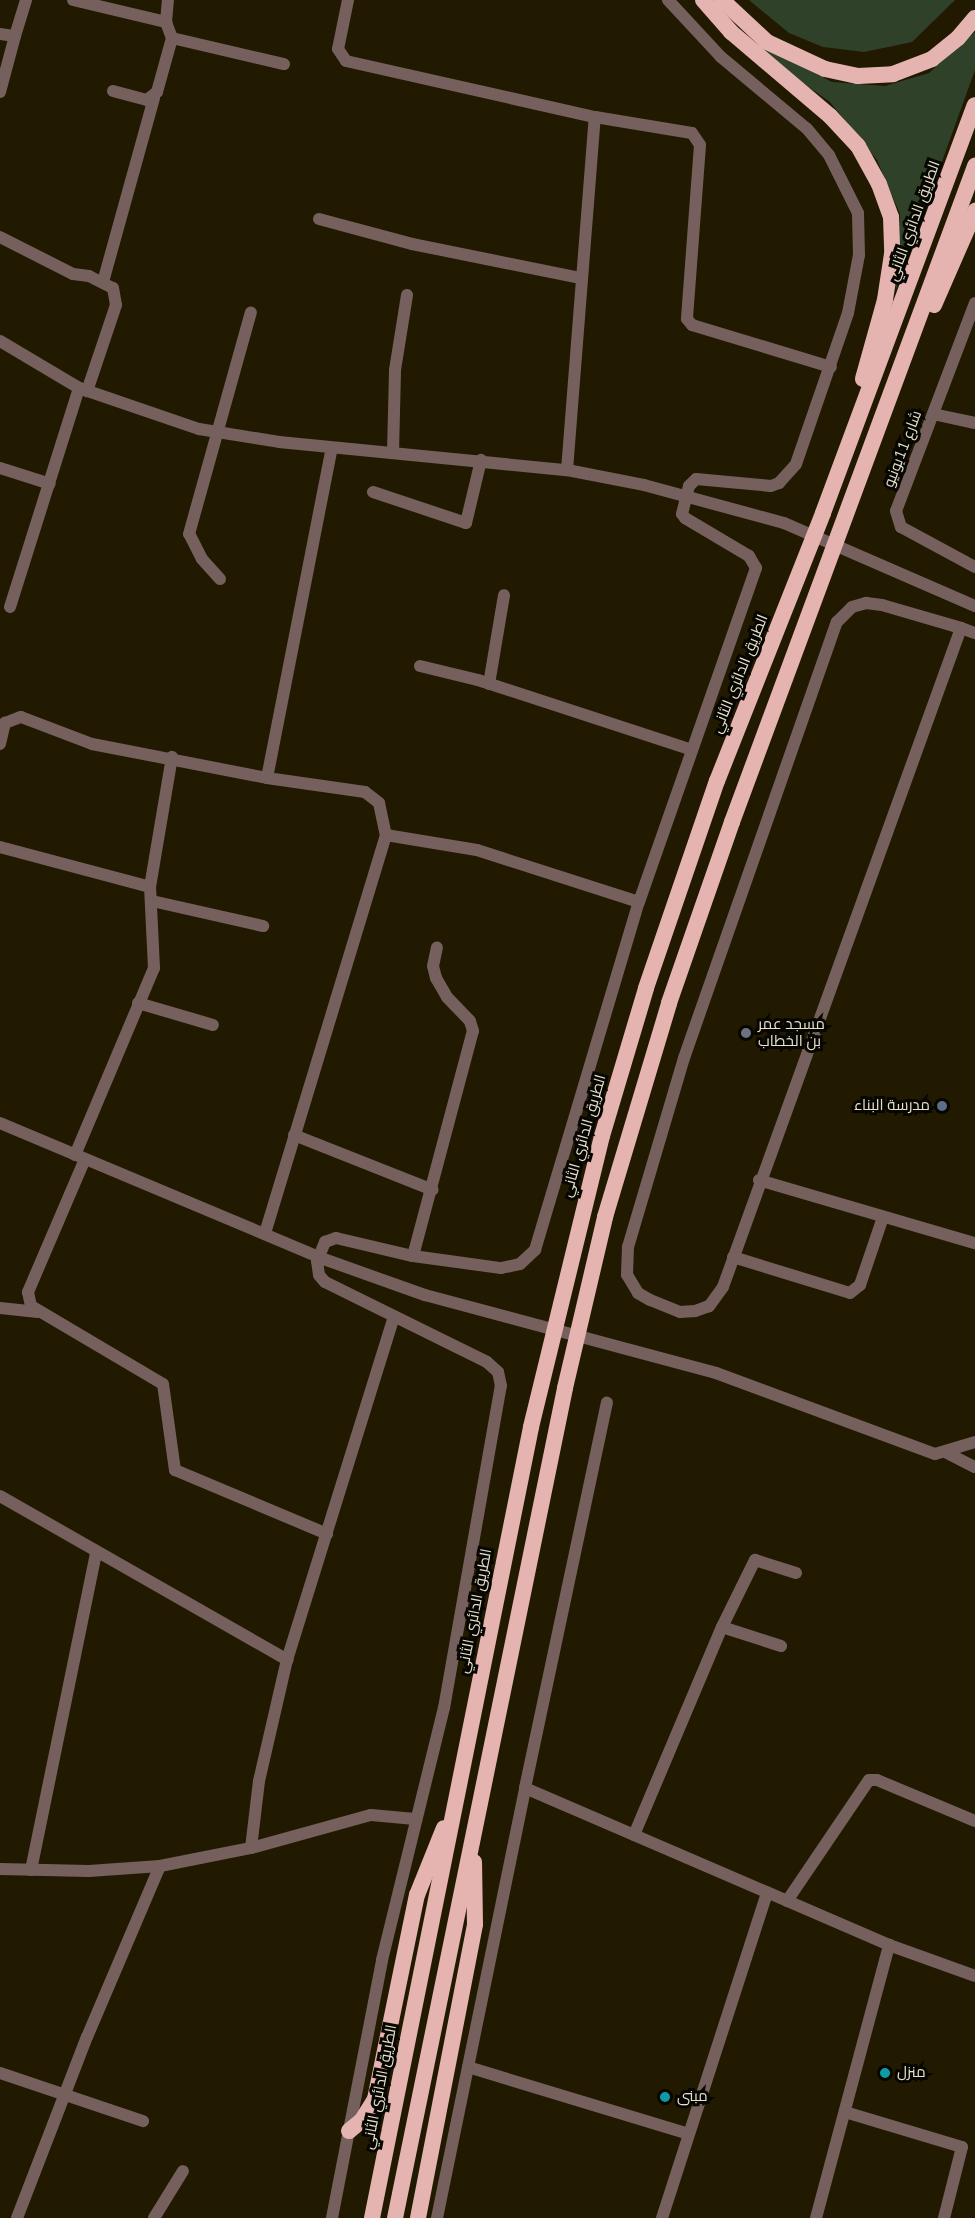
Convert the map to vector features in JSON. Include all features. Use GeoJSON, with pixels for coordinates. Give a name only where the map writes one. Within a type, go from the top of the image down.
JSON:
{"type":"FeatureCollection","features":[{"type":"Feature","properties":{"kind":"highway"},"geometry":{"type":"LineString","coordinates":[[703,0],[731,32],[830,116],[858,146],[891,218],[892,254],[885,300],[823,513]]}},
{"type":"Feature","properties":{"kind":"highway"},"geometry":{"type":"LineString","coordinates":[[722,0],[767,42],[825,69],[858,76],[893,74],[932,59],[958,38],[975,18]]}},
{"type":"Feature","properties":{"kind":"highway","name":"الطريق الدائري الثاني"},"geometry":{"type":"LineString","coordinates":[[372,2218],[535,1406],[602,1136],[646,988],[717,781],[823,513],[975,105]]}},
{"type":"Feature","properties":{"kind":"highway"},"geometry":{"type":"LineString","coordinates":[[395,2218],[581,1312],[605,1217],[679,974],[878,425],[975,166]]}},
{"type":"Feature","properties":{"kind":"highway"},"geometry":{"type":"LineString","coordinates":[[878,425],[975,212]]}},
{"type":"Feature","properties":{"kind":"highway"},"geometry":{"type":"LineString","coordinates":[[349,2131],[362,2120],[375,2099],[417,1895],[429,1861],[454,1812]]}},
{"type":"Feature","properties":{"kind":"highway"},"geometry":{"type":"LineString","coordinates":[[418,2218],[475,1924],[477,1887],[472,1850]]}},
{"type":"Feature","properties":{"kind":"street"},"geometry":{"type":"LineString","coordinates":[[0,92],[26,0]]}},
{"type":"Feature","properties":{"kind":"street"},"geometry":{"type":"LineString","coordinates":[[73,0],[166,22]]}},
{"type":"Feature","properties":{"kind":"street"},"geometry":{"type":"LineString","coordinates":[[103,282],[172,38],[166,22],[168,0]]}},
{"type":"Feature","properties":{"kind":"street"},"geometry":{"type":"LineString","coordinates":[[348,0],[338,49],[346,61],[595,117],[692,132],[700,145],[686,313],[689,322],[831,367]]}},
{"type":"Feature","properties":{"kind":"street"},"geometry":{"type":"LineString","coordinates":[[332,2218],[415,1819],[446,1699],[501,1386],[491,1365],[322,1279],[317,1270],[318,1257],[325,1242],[336,1238],[413,1256],[508,1268],[526,1260],[535,1250],[639,902],[756,568],[749,556],[685,518],[685,498],[689,486],[696,479],[779,483],[796,464],[848,313],[859,255],[860,231],[852,197],[829,155],[806,128],[721,57],[669,0]]}},
{"type":"Feature","properties":{"kind":"street"},"geometry":{"type":"LineString","coordinates":[[0,33],[15,36]]}},
{"type":"Feature","properties":{"kind":"street"},"geometry":{"type":"LineString","coordinates":[[172,38],[284,64]]}},
{"type":"Feature","properties":{"kind":"street"},"geometry":{"type":"LineString","coordinates":[[113,91],[147,100],[154,98]]}},
{"type":"Feature","properties":{"kind":"street"},"geometry":{"type":"LineString","coordinates":[[567,470],[580,278],[595,117]]}},
{"type":"Feature","properties":{"kind":"street"},"geometry":{"type":"LineString","coordinates":[[318,219],[412,244],[580,278]]}},
{"type":"Feature","properties":{"kind":"street"},"geometry":{"type":"LineString","coordinates":[[0,237],[73,274],[103,282],[113,288],[116,305],[50,484],[10,607]]}},
{"type":"Feature","properties":{"kind":"street"},"geometry":{"type":"LineString","coordinates":[[393,453],[395,370],[407,295]]}},
{"type":"Feature","properties":{"kind":"street","name":"شارع 11يونيو"},"geometry":{"type":"LineString","coordinates":[[975,303],[896,511],[897,521],[901,527],[975,567]]}},
{"type":"Feature","properties":{"kind":"street"},"geometry":{"type":"LineString","coordinates":[[220,579],[202,559],[189,534],[251,312]]}},
{"type":"Feature","properties":{"kind":"street"},"geometry":{"type":"LineString","coordinates":[[0,341],[83,390],[219,432],[332,448],[481,460],[567,470],[644,485],[685,498],[784,523],[975,606]]}},
{"type":"Feature","properties":{"kind":"street"},"geometry":{"type":"LineString","coordinates":[[933,414],[975,423]]}},
{"type":"Feature","properties":{"kind":"street"},"geometry":{"type":"LineString","coordinates":[[267,778],[332,448]]}},
{"type":"Feature","properties":{"kind":"street"},"geometry":{"type":"LineString","coordinates":[[373,492],[466,523],[481,460]]}},
{"type":"Feature","properties":{"kind":"street"},"geometry":{"type":"LineString","coordinates":[[0,468],[50,484]]}},
{"type":"Feature","properties":{"kind":"street"},"geometry":{"type":"LineString","coordinates":[[489,684],[504,595]]}},
{"type":"Feature","properties":{"kind":"street"},"geometry":{"type":"LineString","coordinates":[[961,628],[759,1180],[734,1257],[715,1300],[702,1309],[687,1312],[644,1297],[630,1281],[626,1268],[628,1247],[684,1058],[748,867],[841,616],[852,607],[866,603],[961,628],[975,633]]}},
{"type":"Feature","properties":{"kind":"street"},"geometry":{"type":"LineString","coordinates":[[420,666],[489,684],[692,750]]}},
{"type":"Feature","properties":{"kind":"street"},"geometry":{"type":"LineString","coordinates":[[0,744],[5,723],[21,717],[92,744],[172,757],[267,778],[365,792],[379,803],[386,835],[265,1234]]}},
{"type":"Feature","properties":{"kind":"street"},"geometry":{"type":"LineString","coordinates":[[172,757],[150,887],[154,968],[138,1003],[28,1292],[31,1306],[38,1312],[163,1384],[175,1470],[327,1534]]}},
{"type":"Feature","properties":{"kind":"street"},"geometry":{"type":"LineString","coordinates":[[386,835],[477,850],[639,902]]}},
{"type":"Feature","properties":{"kind":"street"},"geometry":{"type":"LineString","coordinates":[[0,847],[150,887]]}},
{"type":"Feature","properties":{"kind":"street"},"geometry":{"type":"LineString","coordinates":[[152,901],[263,926]]}},
{"type":"Feature","properties":{"kind":"street"},"geometry":{"type":"LineString","coordinates":[[413,1256],[433,1190],[473,1031],[470,1021],[447,997],[436,978],[433,959],[437,947]]}},
{"type":"Feature","properties":{"kind":"street"},"geometry":{"type":"LineString","coordinates":[[138,1003],[213,1025]]}},
{"type":"Feature","properties":{"kind":"street"},"geometry":{"type":"LineString","coordinates":[[0,1123],[318,1257],[425,1295],[529,1326],[613,1344],[766,1390],[929,1452],[947,1453],[975,1467]]}},
{"type":"Feature","properties":{"kind":"street"},"geometry":{"type":"LineString","coordinates":[[294,1135],[433,1190]]}},
{"type":"Feature","properties":{"kind":"street"},"geometry":{"type":"LineString","coordinates":[[759,1180],[975,1243]]}},
{"type":"Feature","properties":{"kind":"street"},"geometry":{"type":"LineString","coordinates":[[734,1257],[850,1293],[860,1285],[883,1217]]}},
{"type":"Feature","properties":{"kind":"street"},"geometry":{"type":"LineString","coordinates":[[0,1308],[38,1312]]}},
{"type":"Feature","properties":{"kind":"street"},"geometry":{"type":"LineString","coordinates":[[251,1848],[260,1780],[287,1660],[394,1316]]}},
{"type":"Feature","properties":{"kind":"street"},"geometry":{"type":"LineString","coordinates":[[436,2218],[607,1403]]}},
{"type":"Feature","properties":{"kind":"street"},"geometry":{"type":"LineString","coordinates":[[947,1453],[975,1442]]}},
{"type":"Feature","properties":{"kind":"street"},"geometry":{"type":"LineString","coordinates":[[0,1496],[96,1553],[287,1660]]}},
{"type":"Feature","properties":{"kind":"street"},"geometry":{"type":"LineString","coordinates":[[31,1870],[96,1553]]}},
{"type":"Feature","properties":{"kind":"street"},"geometry":{"type":"LineString","coordinates":[[634,1835],[722,1627],[755,1560],[796,1573]]}},
{"type":"Feature","properties":{"kind":"street"},"geometry":{"type":"LineString","coordinates":[[722,1627],[781,1646]]}},
{"type":"Feature","properties":{"kind":"street"},"geometry":{"type":"LineString","coordinates":[[787,1901],[869,1780],[877,1780],[975,1821]]}},
{"type":"Feature","properties":{"kind":"street"},"geometry":{"type":"LineString","coordinates":[[525,1788],[889,1945],[975,1976]]}},
{"type":"Feature","properties":{"kind":"street"},"geometry":{"type":"LineString","coordinates":[[0,1869],[160,1866],[251,1848],[358,1817],[384,1815],[415,1819]]}},
{"type":"Feature","properties":{"kind":"street"},"geometry":{"type":"LineString","coordinates":[[17,2218],[64,2094],[160,1866]]}},
{"type":"Feature","properties":{"kind":"street"},"geometry":{"type":"LineString","coordinates":[[662,2218],[767,1893]]}},
{"type":"Feature","properties":{"kind":"street"},"geometry":{"type":"LineString","coordinates":[[816,2218],[889,1945]]}},
{"type":"Feature","properties":{"kind":"street"},"geometry":{"type":"LineString","coordinates":[[468,2067],[688,2134]]}},
{"type":"Feature","properties":{"kind":"street"},"geometry":{"type":"LineString","coordinates":[[0,2073],[142,2121]]}},
{"type":"Feature","properties":{"kind":"street"},"geometry":{"type":"LineString","coordinates":[[845,2112],[975,2150]]}},
{"type":"Feature","properties":{"kind":"street"},"geometry":{"type":"LineString","coordinates":[[944,2218],[962,2146]]}},
{"type":"Feature","properties":{"kind":"street"},"geometry":{"type":"LineString","coordinates":[[154,2218],[183,2171]]}},
{"type":"Feature","properties":{"kind":"green space"},"geometry":{"type":"Polygon","coordinates":[[[749,0],[955,0],[912,42],[864,52],[823,47],[789,33],[749,0]]]}},
{"type":"Feature","properties":{"kind":"green space"},"geometry":{"type":"Polygon","coordinates":[[[975,32],[975,70],[896,289],[900,214],[877,160],[830,102],[790,74],[758,44],[832,82],[885,86],[929,73],[975,32]]]}},
{"type":"Feature","properties":{"kind":"place","name":"مسجد عمر بن الخطاب"},"geometry":{"type":"Point","coordinates":[746,1033]}},
{"type":"Feature","properties":{"kind":"place","name":"مدرسة البناء"},"geometry":{"type":"Point","coordinates":[942,1106]}},
{"type":"Feature","properties":{"kind":"place","name":"منزل"},"geometry":{"type":"Point","coordinates":[885,2073]}},
{"type":"Feature","properties":{"kind":"place","name":"مبنى"},"geometry":{"type":"Point","coordinates":[665,2097]}}]}
